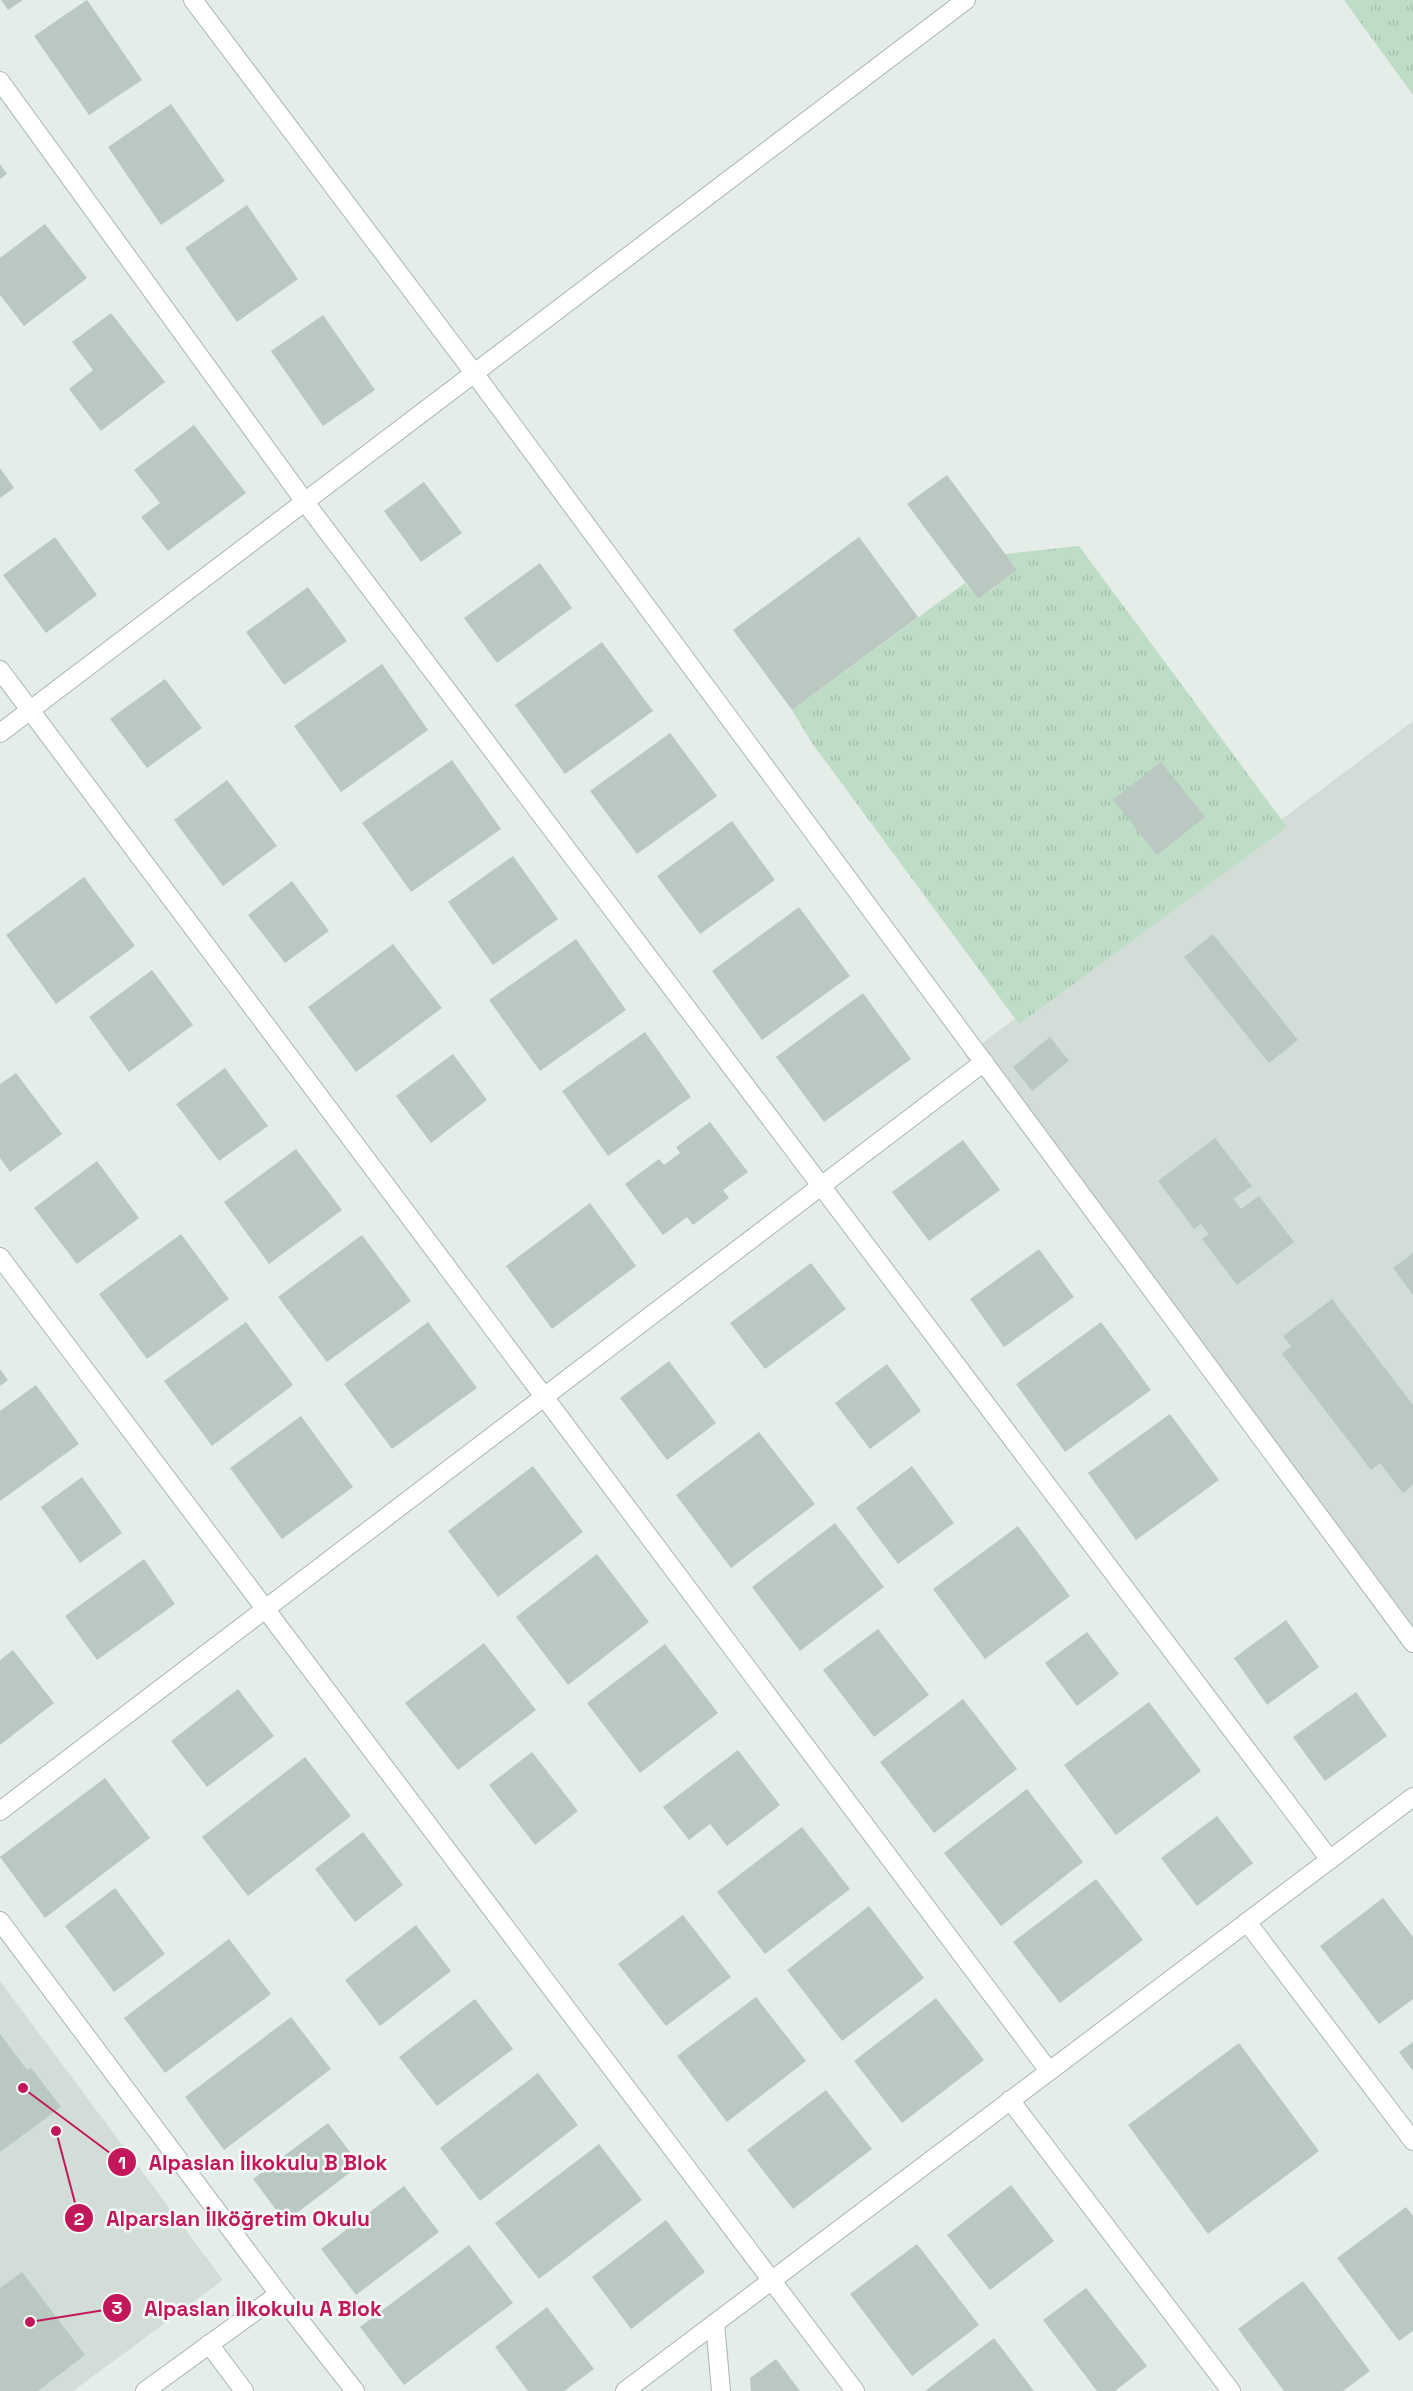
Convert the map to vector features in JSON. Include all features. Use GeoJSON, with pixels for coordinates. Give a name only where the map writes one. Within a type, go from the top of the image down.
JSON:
{"type":"FeatureCollection","features":[{"type":"Feature","properties":{"kind":"street"},"geometry":{"type":"LineString","coordinates":[[193,0],[474,373],[1413,1643]]}},
{"type":"Feature","properties":{"kind":"street"},"geometry":{"type":"LineString","coordinates":[[0,733],[966,0]]}},
{"type":"Feature","properties":{"kind":"street"},"geometry":{"type":"LineString","coordinates":[[0,81],[305,502],[1330,1860]]}},
{"type":"Feature","properties":{"kind":"street"},"geometry":{"type":"LineString","coordinates":[[0,670],[1049,2071]]}},
{"type":"Feature","properties":{"kind":"street"},"geometry":{"type":"LineString","coordinates":[[0,1811],[984,1062]]}},
{"type":"Feature","properties":{"kind":"street"},"geometry":{"type":"LineString","coordinates":[[0,1257],[855,2391]]}},
{"type":"Feature","properties":{"kind":"street"},"geometry":{"type":"LineString","coordinates":[[625,2391],[1413,1797]]}},
{"type":"Feature","properties":{"kind":"street"},"geometry":{"type":"LineString","coordinates":[[0,1921],[279,2294],[355,2391]]}},
{"type":"Feature","properties":{"kind":"street"},"geometry":{"type":"LineString","coordinates":[[1247,1922],[1413,2141]]}},
{"type":"Feature","properties":{"kind":"street"},"geometry":{"type":"LineString","coordinates":[[1010,2100],[1231,2391]]}},
{"type":"Feature","properties":{"kind":"street"},"geometry":{"type":"LineString","coordinates":[[145,2391],[279,2294]]}},
{"type":"Feature","properties":{"kind":"street"},"geometry":{"type":"LineString","coordinates":[[715,2323],[721,2391]]}},
{"type":"Feature","properties":{"kind":"street"},"geometry":{"type":"LineString","coordinates":[[209,2344],[244,2391]]}},
{"type":"Feature","properties":{"kind":"shaded area"},"geometry":{"type":"Polygon","coordinates":[[[1413,721],[1413,1645],[965,1056],[1413,721]]]}},
{"type":"Feature","properties":{"kind":"shaded area"},"geometry":{"type":"Polygon","coordinates":[[[0,1981],[223,2280],[73,2391],[0,2391],[0,1981]]]}},
{"type":"Feature","properties":{"kind":"green space"},"geometry":{"type":"Polygon","coordinates":[[[1344,0],[1413,0],[1413,95],[1344,0]]]}},
{"type":"Feature","properties":{"kind":"green space"},"geometry":{"type":"Polygon","coordinates":[[[1079,546],[1287,827],[1019,1024],[812,743],[792,710],[965,583],[978,599],[1017,570],[1005,554],[1079,546]]]}},
{"type":"Feature","properties":{"kind":"building"},"geometry":{"type":"Polygon","coordinates":[[[1,0],[23,0],[8,10],[1,0]]]}},
{"type":"Feature","properties":{"kind":"building"},"geometry":{"type":"Polygon","coordinates":[[[87,0],[142,80],[89,115],[34,36],[87,0]]]}},
{"type":"Feature","properties":{"kind":"building"},"geometry":{"type":"Polygon","coordinates":[[[171,104],[225,181],[161,225],[108,147],[171,104]]]}},
{"type":"Feature","properties":{"kind":"building"},"geometry":{"type":"Polygon","coordinates":[[[0,164],[7,174],[0,179],[0,164]]]}},
{"type":"Feature","properties":{"kind":"building"},"geometry":{"type":"Polygon","coordinates":[[[247,205],[298,279],[237,322],[185,248],[247,205]]]}},
{"type":"Feature","properties":{"kind":"building"},"geometry":{"type":"Polygon","coordinates":[[[45,224],[87,278],[24,326],[0,295],[0,258],[45,224]]]}},
{"type":"Feature","properties":{"kind":"building"},"geometry":{"type":"Polygon","coordinates":[[[111,313],[165,382],[101,431],[69,389],[93,370],[72,342],[111,313]]]}},
{"type":"Feature","properties":{"kind":"building"},"geometry":{"type":"Polygon","coordinates":[[[323,315],[375,390],[323,426],[271,351],[323,315]]]}},
{"type":"Feature","properties":{"kind":"building"},"geometry":{"type":"Polygon","coordinates":[[[194,425],[246,493],[168,551],[141,517],[160,503],[134,470],[194,425]]]}},
{"type":"Feature","properties":{"kind":"building"},"geometry":{"type":"Polygon","coordinates":[[[0,468],[14,488],[0,498],[0,468]]]}},
{"type":"Feature","properties":{"kind":"building"},"geometry":{"type":"Polygon","coordinates":[[[947,475],[1017,570],[978,599],[907,504],[947,475]]]}},
{"type":"Feature","properties":{"kind":"building"},"geometry":{"type":"Polygon","coordinates":[[[424,482],[462,533],[421,562],[384,511],[424,482]]]}},
{"type":"Feature","properties":{"kind":"building"},"geometry":{"type":"Polygon","coordinates":[[[55,537],[97,595],[46,633],[3,575],[55,537]]]}},
{"type":"Feature","properties":{"kind":"building"},"geometry":{"type":"Polygon","coordinates":[[[859,537],[918,617],[792,710],[733,630],[859,537]]]}},
{"type":"Feature","properties":{"kind":"building"},"geometry":{"type":"Polygon","coordinates":[[[540,563],[572,608],[497,663],[464,618],[540,563]]]}},
{"type":"Feature","properties":{"kind":"building"},"geometry":{"type":"Polygon","coordinates":[[[308,587],[347,641],[284,685],[246,632],[308,587]]]}},
{"type":"Feature","properties":{"kind":"building"},"geometry":{"type":"Polygon","coordinates":[[[602,642],[653,711],[565,774],[515,705],[602,642]]]}},
{"type":"Feature","properties":{"kind":"building"},"geometry":{"type":"Polygon","coordinates":[[[382,664],[428,730],[341,792],[294,726],[382,664]]]}},
{"type":"Feature","properties":{"kind":"building"},"geometry":{"type":"Polygon","coordinates":[[[165,679],[202,728],[147,768],[110,719],[165,679]]]}},
{"type":"Feature","properties":{"kind":"building"},"geometry":{"type":"Polygon","coordinates":[[[670,733],[717,796],[637,854],[590,791],[670,733]]]}},
{"type":"Feature","properties":{"kind":"building"},"geometry":{"type":"Polygon","coordinates":[[[452,760],[501,829],[411,892],[362,823],[452,760]]]}},
{"type":"Feature","properties":{"kind":"building"},"geometry":{"type":"Polygon","coordinates":[[[1161,762],[1205,817],[1157,855],[1113,800],[1161,762]]]}},
{"type":"Feature","properties":{"kind":"building"},"geometry":{"type":"Polygon","coordinates":[[[227,780],[277,846],[223,886],[174,820],[227,780]]]}},
{"type":"Feature","properties":{"kind":"building"},"geometry":{"type":"Polygon","coordinates":[[[732,821],[775,880],[700,934],[657,876],[732,821]]]}},
{"type":"Feature","properties":{"kind":"building"},"geometry":{"type":"Polygon","coordinates":[[[513,856],[558,919],[493,965],[448,902],[513,856]]]}},
{"type":"Feature","properties":{"kind":"building"},"geometry":{"type":"Polygon","coordinates":[[[84,877],[135,946],[56,1004],[6,935],[84,877]]]}},
{"type":"Feature","properties":{"kind":"building"},"geometry":{"type":"Polygon","coordinates":[[[292,881],[329,931],[285,963],[248,915],[292,881]]]}},
{"type":"Feature","properties":{"kind":"building"},"geometry":{"type":"Polygon","coordinates":[[[799,907],[850,976],[762,1040],[712,971],[799,907]]]}},
{"type":"Feature","properties":{"kind":"building"},"geometry":{"type":"Polygon","coordinates":[[[1213,934],[1298,1040],[1269,1063],[1184,957],[1213,934]]]}},
{"type":"Feature","properties":{"kind":"building"},"geometry":{"type":"Polygon","coordinates":[[[576,939],[626,1010],[540,1071],[489,1000],[576,939]]]}},
{"type":"Feature","properties":{"kind":"building"},"geometry":{"type":"Polygon","coordinates":[[[393,944],[442,1008],[356,1072],[308,1007],[393,944]]]}},
{"type":"Feature","properties":{"kind":"building"},"geometry":{"type":"Polygon","coordinates":[[[152,970],[193,1025],[129,1072],[89,1017],[152,970]]]}},
{"type":"Feature","properties":{"kind":"building"},"geometry":{"type":"Polygon","coordinates":[[[863,993],[911,1059],[824,1122],[776,1057],[863,993]]]}},
{"type":"Feature","properties":{"kind":"building"},"geometry":{"type":"Polygon","coordinates":[[[645,1032],[691,1097],[608,1156],[562,1091],[645,1032]]]}},
{"type":"Feature","properties":{"kind":"building"},"geometry":{"type":"Polygon","coordinates":[[[1050,1037],[1069,1061],[1032,1091],[1013,1067],[1050,1037]]]}},
{"type":"Feature","properties":{"kind":"building"},"geometry":{"type":"Polygon","coordinates":[[[453,1054],[487,1100],[431,1143],[396,1096],[453,1054]]]}},
{"type":"Feature","properties":{"kind":"building"},"geometry":{"type":"Polygon","coordinates":[[[225,1068],[268,1126],[219,1161],[176,1104],[225,1068]]]}},
{"type":"Feature","properties":{"kind":"building"},"geometry":{"type":"Polygon","coordinates":[[[16,1073],[62,1134],[10,1172],[0,1158],[0,1084],[16,1073]]]}},
{"type":"Feature","properties":{"kind":"building"},"geometry":{"type":"Polygon","coordinates":[[[710,1122],[748,1172],[723,1190],[729,1198],[693,1225],[687,1217],[663,1235],[625,1184],[659,1159],[664,1165],[680,1153],[676,1147],[710,1122]]]}},
{"type":"Feature","properties":{"kind":"building"},"geometry":{"type":"Polygon","coordinates":[[[1215,1138],[1252,1186],[1233,1199],[1241,1209],[1259,1196],[1294,1242],[1237,1285],[1202,1239],[1209,1234],[1201,1224],[1194,1229],[1158,1181],[1215,1138]]]}},
{"type":"Feature","properties":{"kind":"building"},"geometry":{"type":"Polygon","coordinates":[[[963,1140],[1000,1190],[929,1241],[892,1192],[963,1140]]]}},
{"type":"Feature","properties":{"kind":"building"},"geometry":{"type":"Polygon","coordinates":[[[296,1149],[342,1210],[269,1264],[224,1202],[296,1149]]]}},
{"type":"Feature","properties":{"kind":"building"},"geometry":{"type":"Polygon","coordinates":[[[97,1161],[139,1218],[77,1264],[34,1208],[97,1161]]]}},
{"type":"Feature","properties":{"kind":"building"},"geometry":{"type":"Polygon","coordinates":[[[590,1203],[636,1266],[552,1329],[506,1266],[590,1203]]]}},
{"type":"Feature","properties":{"kind":"building"},"geometry":{"type":"Polygon","coordinates":[[[181,1234],[229,1299],[147,1359],[99,1294],[181,1234]]]}},
{"type":"Feature","properties":{"kind":"building"},"geometry":{"type":"Polygon","coordinates":[[[362,1235],[411,1301],[327,1362],[278,1297],[362,1235]]]}},
{"type":"Feature","properties":{"kind":"building"},"geometry":{"type":"Polygon","coordinates":[[[1039,1249],[1074,1297],[1004,1347],[970,1299],[1039,1249]]]}},
{"type":"Feature","properties":{"kind":"building"},"geometry":{"type":"Polygon","coordinates":[[[1413,1253],[1413,1295],[1393,1268],[1413,1253]]]}},
{"type":"Feature","properties":{"kind":"building"},"geometry":{"type":"Polygon","coordinates":[[[811,1263],[846,1309],[765,1369],[730,1323],[811,1263]]]}},
{"type":"Feature","properties":{"kind":"building"},"geometry":{"type":"Polygon","coordinates":[[[1332,1299],[1413,1405],[1413,1485],[1403,1493],[1380,1463],[1371,1470],[1282,1354],[1291,1346],[1283,1336],[1332,1299]]]}},
{"type":"Feature","properties":{"kind":"building"},"geometry":{"type":"Polygon","coordinates":[[[246,1322],[293,1385],[212,1446],[164,1381],[246,1322]]]}},
{"type":"Feature","properties":{"kind":"building"},"geometry":{"type":"Polygon","coordinates":[[[428,1322],[477,1388],[392,1449],[344,1384],[428,1322]]]}},
{"type":"Feature","properties":{"kind":"building"},"geometry":{"type":"Polygon","coordinates":[[[1101,1322],[1151,1390],[1065,1452],[1016,1384],[1101,1322]]]}},
{"type":"Feature","properties":{"kind":"building"},"geometry":{"type":"Polygon","coordinates":[[[669,1361],[716,1423],[667,1460],[620,1398],[669,1361]]]}},
{"type":"Feature","properties":{"kind":"building"},"geometry":{"type":"Polygon","coordinates":[[[887,1364],[921,1411],[870,1449],[835,1403],[887,1364]]]}},
{"type":"Feature","properties":{"kind":"building"},"geometry":{"type":"Polygon","coordinates":[[[0,1369],[8,1380],[0,1386],[0,1369]]]}},
{"type":"Feature","properties":{"kind":"building"},"geometry":{"type":"Polygon","coordinates":[[[36,1385],[79,1444],[0,1501],[0,1411],[36,1385]]]}},
{"type":"Feature","properties":{"kind":"building"},"geometry":{"type":"Polygon","coordinates":[[[1170,1414],[1219,1480],[1136,1540],[1088,1473],[1170,1414]]]}},
{"type":"Feature","properties":{"kind":"building"},"geometry":{"type":"Polygon","coordinates":[[[301,1416],[353,1487],[282,1539],[230,1468],[301,1416]]]}},
{"type":"Feature","properties":{"kind":"building"},"geometry":{"type":"Polygon","coordinates":[[[759,1432],[815,1504],[731,1568],[676,1495],[759,1432]]]}},
{"type":"Feature","properties":{"kind":"building"},"geometry":{"type":"Polygon","coordinates":[[[533,1466],[583,1532],[498,1597],[448,1531],[533,1466]]]}},
{"type":"Feature","properties":{"kind":"building"},"geometry":{"type":"Polygon","coordinates":[[[912,1466],[954,1523],[898,1564],[856,1508],[912,1466]]]}},
{"type":"Feature","properties":{"kind":"building"},"geometry":{"type":"Polygon","coordinates":[[[82,1477],[122,1533],[80,1563],[41,1507],[82,1477]]]}},
{"type":"Feature","properties":{"kind":"building"},"geometry":{"type":"Polygon","coordinates":[[[835,1523],[884,1587],[800,1651],[752,1587],[835,1523]]]}},
{"type":"Feature","properties":{"kind":"building"},"geometry":{"type":"Polygon","coordinates":[[[1018,1526],[1070,1596],[985,1659],[933,1589],[1018,1526]]]}},
{"type":"Feature","properties":{"kind":"building"},"geometry":{"type":"Polygon","coordinates":[[[597,1554],[649,1622],[568,1685],[516,1617],[597,1554]]]}},
{"type":"Feature","properties":{"kind":"building"},"geometry":{"type":"Polygon","coordinates":[[[144,1559],[175,1604],[97,1660],[65,1616],[144,1559]]]}},
{"type":"Feature","properties":{"kind":"building"},"geometry":{"type":"Polygon","coordinates":[[[1286,1620],[1319,1667],[1267,1705],[1234,1658],[1286,1620]]]}},
{"type":"Feature","properties":{"kind":"building"},"geometry":{"type":"Polygon","coordinates":[[[878,1629],[929,1695],[874,1737],[823,1670],[878,1629]]]}},
{"type":"Feature","properties":{"kind":"building"},"geometry":{"type":"Polygon","coordinates":[[[1087,1632],[1119,1674],[1077,1706],[1045,1663],[1087,1632]]]}},
{"type":"Feature","properties":{"kind":"building"},"geometry":{"type":"Polygon","coordinates":[[[484,1643],[536,1710],[458,1770],[405,1703],[484,1643]]]}},
{"type":"Feature","properties":{"kind":"building"},"geometry":{"type":"Polygon","coordinates":[[[665,1644],[718,1713],[640,1773],[587,1703],[665,1644]]]}},
{"type":"Feature","properties":{"kind":"building"},"geometry":{"type":"Polygon","coordinates":[[[13,1650],[54,1703],[0,1745],[0,1660],[13,1650]]]}},
{"type":"Feature","properties":{"kind":"building"},"geometry":{"type":"Polygon","coordinates":[[[238,1689],[274,1736],[207,1787],[171,1741],[238,1689]]]}},
{"type":"Feature","properties":{"kind":"building"},"geometry":{"type":"Polygon","coordinates":[[[1356,1692],[1387,1736],[1325,1781],[1293,1737],[1356,1692]]]}},
{"type":"Feature","properties":{"kind":"building"},"geometry":{"type":"Polygon","coordinates":[[[963,1699],[1017,1769],[934,1833],[880,1762],[963,1699]]]}},
{"type":"Feature","properties":{"kind":"building"},"geometry":{"type":"Polygon","coordinates":[[[1149,1702],[1201,1771],[1116,1835],[1064,1765],[1149,1702]]]}},
{"type":"Feature","properties":{"kind":"building"},"geometry":{"type":"Polygon","coordinates":[[[738,1750],[780,1805],[727,1846],[710,1824],[689,1840],[663,1807],[738,1750]]]}},
{"type":"Feature","properties":{"kind":"building"},"geometry":{"type":"Polygon","coordinates":[[[532,1752],[578,1811],[535,1845],[489,1785],[532,1752]]]}},
{"type":"Feature","properties":{"kind":"building"},"geometry":{"type":"Polygon","coordinates":[[[305,1757],[351,1816],[248,1896],[202,1837],[305,1757]]]}},
{"type":"Feature","properties":{"kind":"building"},"geometry":{"type":"Polygon","coordinates":[[[105,1778],[150,1838],[45,1918],[0,1857],[105,1778]]]}},
{"type":"Feature","properties":{"kind":"building"},"geometry":{"type":"Polygon","coordinates":[[[1027,1789],[1083,1862],[1001,1926],[944,1853],[1027,1789]]]}},
{"type":"Feature","properties":{"kind":"building"},"geometry":{"type":"Polygon","coordinates":[[[1217,1816],[1253,1863],[1197,1906],[1161,1858],[1217,1816]]]}},
{"type":"Feature","properties":{"kind":"building"},"geometry":{"type":"Polygon","coordinates":[[[802,1827],[850,1889],[765,1954],[717,1892],[802,1827]]]}},
{"type":"Feature","properties":{"kind":"building"},"geometry":{"type":"Polygon","coordinates":[[[363,1832],[403,1885],[355,1922],[315,1869],[363,1832]]]}},
{"type":"Feature","properties":{"kind":"building"},"geometry":{"type":"Polygon","coordinates":[[[1096,1879],[1143,1940],[1060,2003],[1013,1942],[1096,1879]]]}},
{"type":"Feature","properties":{"kind":"building"},"geometry":{"type":"Polygon","coordinates":[[[115,1888],[165,1954],[114,1992],[65,1926],[115,1888]]]}},
{"type":"Feature","properties":{"kind":"building"},"geometry":{"type":"Polygon","coordinates":[[[1383,1898],[1413,1937],[1413,1999],[1379,2024],[1320,1946],[1383,1898]]]}},
{"type":"Feature","properties":{"kind":"building"},"geometry":{"type":"Polygon","coordinates":[[[869,1906],[924,1978],[842,2041],[787,1970],[869,1906]]]}},
{"type":"Feature","properties":{"kind":"building"},"geometry":{"type":"Polygon","coordinates":[[[683,1915],[731,1977],[666,2026],[618,1964],[683,1915]]]}},
{"type":"Feature","properties":{"kind":"building"},"geometry":{"type":"Polygon","coordinates":[[[416,1925],[451,1971],[380,2026],[345,1980],[416,1925]]]}},
{"type":"Feature","properties":{"kind":"building"},"geometry":{"type":"Polygon","coordinates":[[[229,1939],[271,1994],[165,2073],[124,2018],[229,1939]]]}},
{"type":"Feature","properties":{"kind":"building"},"geometry":{"type":"Polygon","coordinates":[[[756,1997],[806,2061],[727,2122],[677,2056],[756,1997]]]}},
{"type":"Feature","properties":{"kind":"building"},"geometry":{"type":"Polygon","coordinates":[[[936,1998],[984,2060],[902,2123],[854,2061],[936,1998]]]}},
{"type":"Feature","properties":{"kind":"building"},"geometry":{"type":"Polygon","coordinates":[[[475,1999],[513,2049],[437,2106],[399,2057],[475,1999]]]}},
{"type":"Feature","properties":{"kind":"building"},"geometry":{"type":"Polygon","coordinates":[[[291,2017],[331,2069],[224,2150],[185,2097],[291,2017]]]}},
{"type":"Feature","properties":{"kind":"building"},"geometry":{"type":"Polygon","coordinates":[[[0,2034],[27,2070],[31,2068],[61,2107],[0,2152],[0,2034]]]}},
{"type":"Feature","properties":{"kind":"building"},"geometry":{"type":"Polygon","coordinates":[[[1413,2042],[1413,2071],[1399,2052],[1413,2042]]]}},
{"type":"Feature","properties":{"kind":"building"},"geometry":{"type":"Polygon","coordinates":[[[1239,2043],[1319,2151],[1208,2234],[1128,2125],[1239,2043]]]}},
{"type":"Feature","properties":{"kind":"building"},"geometry":{"type":"Polygon","coordinates":[[[538,2073],[578,2125],[480,2201],[440,2148],[538,2073]]]}},
{"type":"Feature","properties":{"kind":"building"},"geometry":{"type":"Polygon","coordinates":[[[826,2090],[872,2149],[793,2209],[747,2150],[826,2090]]]}},
{"type":"Feature","properties":{"kind":"building"},"geometry":{"type":"Polygon","coordinates":[[[328,2123],[360,2165],[285,2222],[253,2179],[328,2123]]]}},
{"type":"Feature","properties":{"kind":"building"},"geometry":{"type":"Polygon","coordinates":[[[599,2144],[642,2200],[539,2279],[495,2223],[599,2144]]]}},
{"type":"Feature","properties":{"kind":"building"},"geometry":{"type":"Polygon","coordinates":[[[1011,2185],[1054,2241],[990,2290],[947,2235],[1011,2185]]]}},
{"type":"Feature","properties":{"kind":"building"},"geometry":{"type":"Polygon","coordinates":[[[404,2186],[439,2232],[356,2295],[321,2249],[404,2186]]]}},
{"type":"Feature","properties":{"kind":"building"},"geometry":{"type":"Polygon","coordinates":[[[1406,2207],[1413,2216],[1413,2331],[1399,2341],[1337,2258],[1406,2207]]]}},
{"type":"Feature","properties":{"kind":"building"},"geometry":{"type":"Polygon","coordinates":[[[666,2220],[705,2272],[631,2329],[592,2277],[666,2220]]]}},
{"type":"Feature","properties":{"kind":"building"},"geometry":{"type":"Polygon","coordinates":[[[917,2244],[979,2325],[912,2376],[850,2294],[917,2244]]]}},
{"type":"Feature","properties":{"kind":"building"},"geometry":{"type":"Polygon","coordinates":[[[469,2245],[513,2303],[404,2385],[360,2327],[469,2245]]]}},
{"type":"Feature","properties":{"kind":"building"},"geometry":{"type":"Polygon","coordinates":[[[22,2272],[85,2355],[38,2391],[0,2391],[0,2288],[22,2272]]]}},
{"type":"Feature","properties":{"kind":"building"},"geometry":{"type":"Polygon","coordinates":[[[1303,2281],[1370,2371],[1343,2391],[1284,2391],[1238,2329],[1303,2281]]]}},
{"type":"Feature","properties":{"kind":"building"},"geometry":{"type":"Polygon","coordinates":[[[1086,2288],[1147,2366],[1115,2391],[1097,2391],[1043,2320],[1086,2288]]]}},
{"type":"Feature","properties":{"kind":"building"},"geometry":{"type":"Polygon","coordinates":[[[547,2307],[594,2369],[564,2391],[528,2391],[495,2347],[547,2307]]]}},
{"type":"Feature","properties":{"kind":"building"},"geometry":{"type":"Polygon","coordinates":[[[994,2338],[1034,2391],[925,2391],[994,2338]]]}},
{"type":"Feature","properties":{"kind":"building"},"geometry":{"type":"Polygon","coordinates":[[[776,2359],[800,2391],[751,2391],[750,2378],[776,2359]]]}},
{"type":"Feature","properties":{"kind":"place","name":"Alpaslan İlkokulu B Blok"},"geometry":{"type":"Point","coordinates":[23,2088]}},
{"type":"Feature","properties":{"kind":"place","name":"Alparslan İlköğretim Okulu"},"geometry":{"type":"Point","coordinates":[56,2131]}},
{"type":"Feature","properties":{"kind":"place","name":"Alpaslan İlkokulu A Blok"},"geometry":{"type":"Point","coordinates":[30,2322]}}]}
